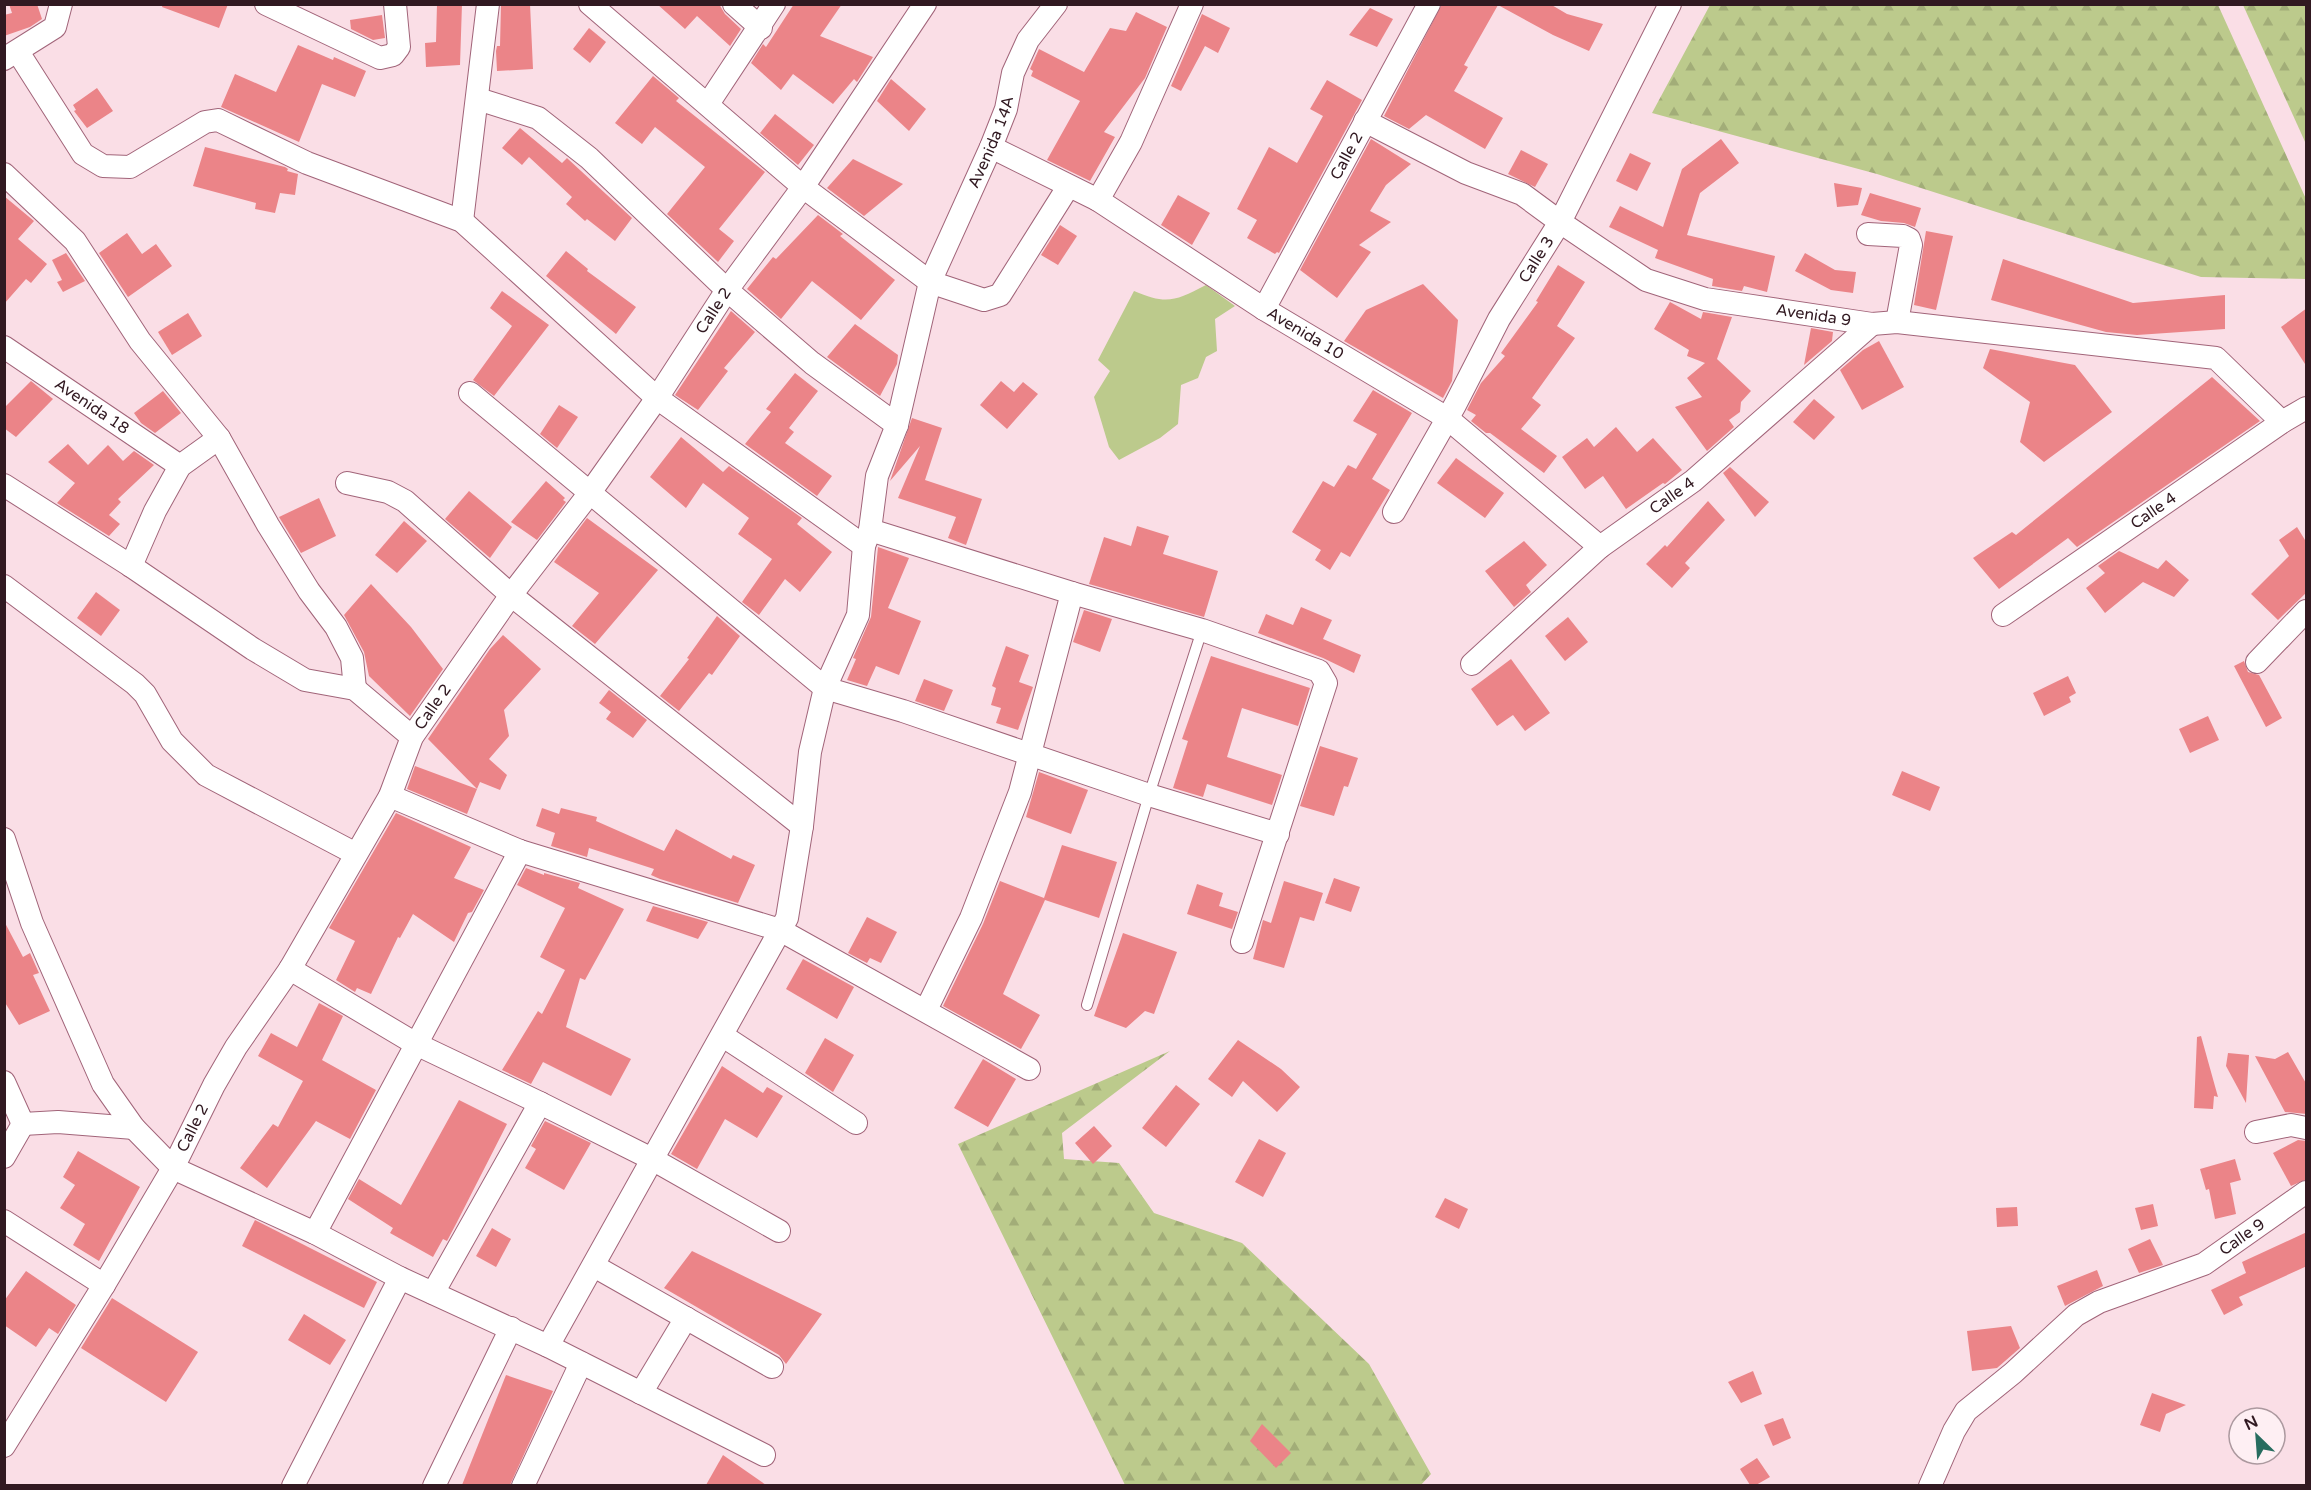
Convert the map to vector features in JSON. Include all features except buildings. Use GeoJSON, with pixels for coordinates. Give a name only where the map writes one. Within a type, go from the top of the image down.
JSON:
{"type":"FeatureCollection","features":[{"type":"Feature","properties":{"kind":"street"},"geometry":{"type":"LineString","coordinates":[[61,4],[55,27],[11,56],[83,154],[103,166],[130,167],[205,122],[218,120],[307,163],[462,221],[657,398],[867,538],[1202,630],[1319,671],[1326,683],[1242,942]]}},
{"type":"Feature","properties":{"kind":"street"},"geometry":{"type":"LineString","coordinates":[[266,4],[380,58],[393,55],[399,47],[395,4]]}},
{"type":"Feature","properties":{"kind":"street"},"geometry":{"type":"LineString","coordinates":[[462,221],[488,4]]}},
{"type":"Feature","properties":{"kind":"street"},"geometry":{"type":"LineString","coordinates":[[590,4],[803,187],[930,282],[984,300],[1000,296],[1068,187]]}},
{"type":"Feature","properties":{"kind":"street"},"geometry":{"type":"LineString","coordinates":[[734,4],[761,28]]}},
{"type":"Feature","properties":{"kind":"street"},"geometry":{"type":"LineString","coordinates":[[708,104],[761,28],[774,4]]}},
{"type":"Feature","properties":{"kind":"street","name":"Calle 2"},"geometry":{"type":"LineString","coordinates":[[4,1446],[104,1285],[172,1168],[225,1066],[290,969],[390,796],[412,737],[511,595],[590,494],[657,398],[727,290],[803,187],[925,4]]}},
{"type":"Feature","properties":{"kind":"street","name":"Avenida 14A"},"geometry":{"type":"LineString","coordinates":[[548,1346],[787,918],[802,826],[810,752],[825,688],[858,615],[867,538],[878,476],[897,425],[930,282],[991,147],[1006,109],[1013,73],[1020,56],[1028,40],[1056,4]]}},
{"type":"Feature","properties":{"kind":"street"},"geometry":{"type":"LineString","coordinates":[[1098,200],[1131,142],[1192,4]]}},
{"type":"Feature","properties":{"kind":"street","name":"Calle 2"},"geometry":{"type":"LineString","coordinates":[[1264,309],[1429,4]]}},
{"type":"Feature","properties":{"kind":"street","name":"Calle 3"},"geometry":{"type":"LineString","coordinates":[[1395,512],[1448,418],[1499,319],[1560,222],[1670,4]]}},
{"type":"Feature","properties":{"kind":"street"},"geometry":{"type":"LineString","coordinates":[[478,99],[537,118],[589,158],[727,290],[812,363],[897,425]]}},
{"type":"Feature","properties":{"kind":"street","name":"Avenida 9"},"geometry":{"type":"LineString","coordinates":[[1365,121],[1466,173],[1522,195],[1646,280],[1705,298],[1872,324],[1897,322],[2216,358],[2282,423]]}},
{"type":"Feature","properties":{"kind":"street","name":"Avenida 10"},"geometry":{"type":"LineString","coordinates":[[991,147],[1098,200],[1264,309],[1448,418],[1600,547]]}},
{"type":"Feature","properties":{"kind":"street"},"geometry":{"type":"LineString","coordinates":[[4,174],[75,241],[140,341],[219,438],[309,591],[336,627],[352,658],[355,689]]}},
{"type":"Feature","properties":{"kind":"street"},"geometry":{"type":"LineString","coordinates":[[1868,234],[1903,236],[1909,239],[1911,245],[1897,322]]}},
{"type":"Feature","properties":{"kind":"street","name":"Calle 4"},"geometry":{"type":"LineString","coordinates":[[1472,664],[1600,547],[1693,481],[1872,324]]}},
{"type":"Feature","properties":{"kind":"street","name":"Avenida 18"},"geometry":{"type":"LineString","coordinates":[[4,347],[180,466]]}},
{"type":"Feature","properties":{"kind":"street"},"geometry":{"type":"LineString","coordinates":[[470,393],[825,688],[903,711],[1149,795],[1278,834]]}},
{"type":"Feature","properties":{"kind":"street","name":"Calle 4"},"geometry":{"type":"LineString","coordinates":[[2003,615],[2307,408]]}},
{"type":"Feature","properties":{"kind":"street"},"geometry":{"type":"LineString","coordinates":[[131,566],[155,511],[180,466],[219,438]]}},
{"type":"Feature","properties":{"kind":"street"},"geometry":{"type":"LineString","coordinates":[[347,483],[388,492],[405,501],[511,595],[802,826]]}},
{"type":"Feature","properties":{"kind":"street"},"geometry":{"type":"LineString","coordinates":[[4,485],[131,566],[253,649],[305,680],[355,689],[412,737]]}},
{"type":"Feature","properties":{"kind":"street"},"geometry":{"type":"LineString","coordinates":[[4,586],[135,684],[145,694],[172,741],[206,775],[356,854]]}},
{"type":"Feature","properties":{"kind":"street"},"geometry":{"type":"LineString","coordinates":[[926,1010],[971,918],[1020,792],[1072,593]]}},
{"type":"Feature","properties":{"kind":"street"},"geometry":{"type":"LineString","coordinates":[[2257,662],[2307,612]]}},
{"type":"Feature","properties":{"kind":"street"},"geometry":{"type":"LineString","coordinates":[[390,796],[520,851],[780,930],[1029,1069]]}},
{"type":"Feature","properties":{"kind":"street"},"geometry":{"type":"LineString","coordinates":[[4,839],[32,923],[103,1084],[134,1128],[172,1168],[315,1233],[400,1278],[548,1346],[764,1455]]}},
{"type":"Feature","properties":{"kind":"street"},"geometry":{"type":"LineString","coordinates":[[315,1233],[520,851]]}},
{"type":"Feature","properties":{"kind":"street"},"geometry":{"type":"LineString","coordinates":[[290,969],[416,1044],[652,1159],[779,1231]]}},
{"type":"Feature","properties":{"kind":"street"},"geometry":{"type":"LineString","coordinates":[[723,1036],[856,1123]]}},
{"type":"Feature","properties":{"kind":"street"},"geometry":{"type":"LineString","coordinates":[[4,1082],[23,1124]]}},
{"type":"Feature","properties":{"kind":"street"},"geometry":{"type":"LineString","coordinates":[[433,1293],[540,1103]]}},
{"type":"Feature","properties":{"kind":"street"},"geometry":{"type":"LineString","coordinates":[[23,1124],[58,1122],[134,1128]]}},
{"type":"Feature","properties":{"kind":"street"},"geometry":{"type":"LineString","coordinates":[[4,1157],[23,1124]]}},
{"type":"Feature","properties":{"kind":"street"},"geometry":{"type":"LineString","coordinates":[[2256,1132],[2291,1125],[2307,1128]]}},
{"type":"Feature","properties":{"kind":"street","name":"Calle 9"},"geometry":{"type":"LineString","coordinates":[[1930,1485],[1954,1431],[1966,1412],[2013,1373],[2076,1315],[2099,1302],[2204,1264],[2307,1192]]}},
{"type":"Feature","properties":{"kind":"street"},"geometry":{"type":"LineString","coordinates":[[4,1221],[104,1285]]}},
{"type":"Feature","properties":{"kind":"street"},"geometry":{"type":"LineString","coordinates":[[594,1266],[772,1367]]}},
{"type":"Feature","properties":{"kind":"street"},"geometry":{"type":"LineString","coordinates":[[293,1485],[400,1278]]}},
{"type":"Feature","properties":{"kind":"street"},"geometry":{"type":"LineString","coordinates":[[641,1393],[686,1318]]}},
{"type":"Feature","properties":{"kind":"street"},"geometry":{"type":"LineString","coordinates":[[434,1485],[511,1329]]}},
{"type":"Feature","properties":{"kind":"street"},"geometry":{"type":"LineString","coordinates":[[523,1485],[581,1363]]}},
{"type":"Feature","properties":{"kind":"lane"},"geometry":{"type":"LineString","coordinates":[[1087,1005],[1149,795],[1202,630]]}},
{"type":"Feature","properties":{"kind":"green space"},"geometry":{"type":"Polygon","coordinates":[[[1710,5],[2218,5],[2306,199],[2306,279],[2201,277],[1877,174],[1652,113],[1710,5]]]}},
{"type":"Feature","properties":{"kind":"green space"},"geometry":{"type":"Polygon","coordinates":[[[2243,5],[2306,5],[2306,144],[2243,5]]]}},
{"type":"Feature","properties":{"kind":"green space"},"geometry":{"type":"Polygon","coordinates":[[[1206,285],[1235,306],[1215,319],[1217,351],[1206,357],[1198,378],[1181,385],[1178,424],[1160,438],[1119,460],[1109,447],[1094,397],[1110,371],[1098,360],[1134,291],[1155,298],[1171,299],[1186,295],[1206,285]]]}},
{"type":"Feature","properties":{"kind":"green space"},"geometry":{"type":"Polygon","coordinates":[[[1170,1051],[1062,1133],[1064,1159],[1119,1163],[1154,1213],[1242,1243],[1369,1364],[1431,1474],[1420,1486],[1125,1485],[958,1144],[1170,1051]]]}}]}
